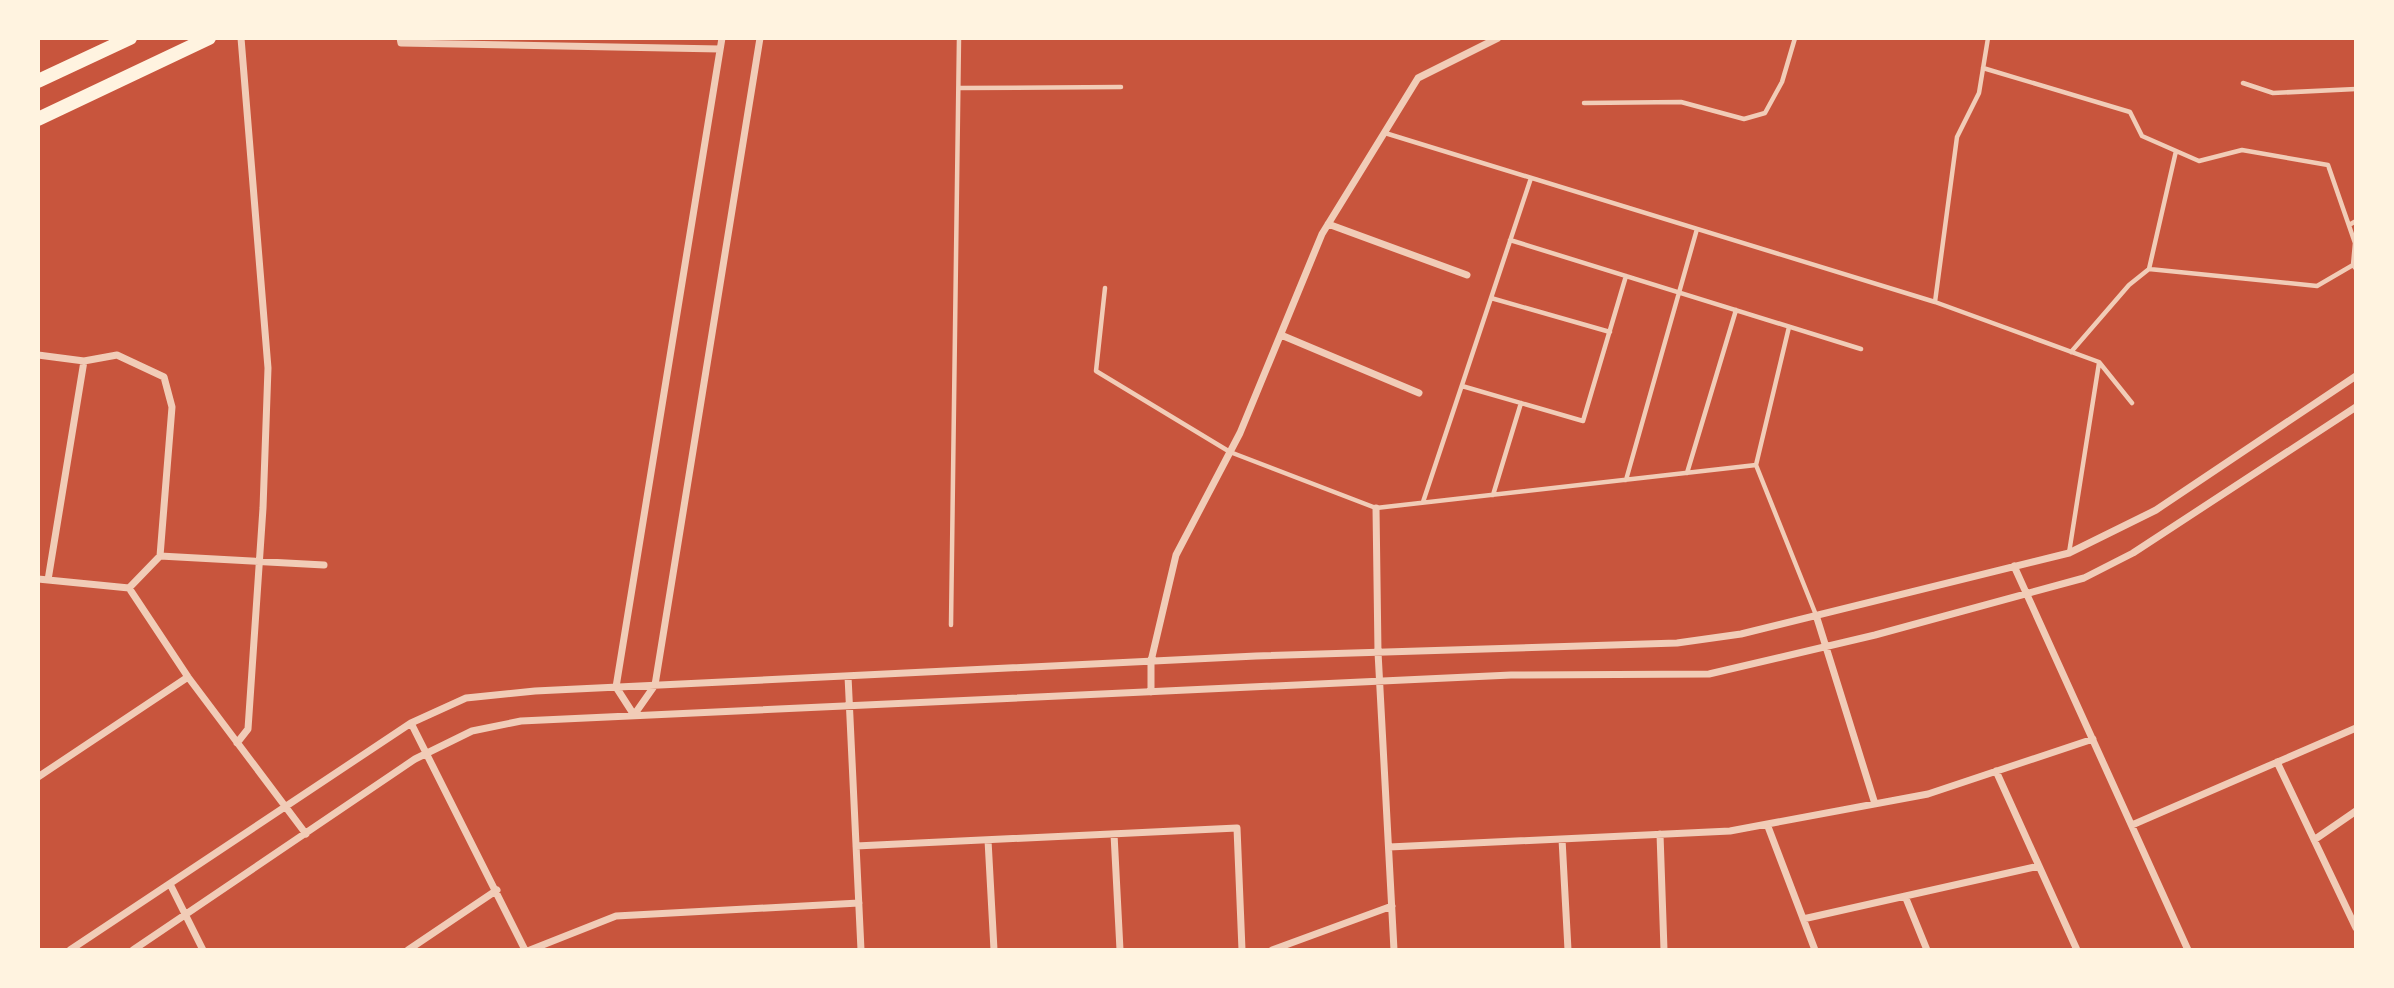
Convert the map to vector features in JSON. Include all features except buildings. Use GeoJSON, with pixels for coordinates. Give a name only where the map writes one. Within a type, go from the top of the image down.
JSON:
{"type":"FeatureCollection","features":[{"type":"Feature","properties":{"kind":"highway"},"geometry":{"type":"LineString","coordinates":[[38,81],[130,38]]}},
{"type":"Feature","properties":{"kind":"highway"},"geometry":{"type":"LineString","coordinates":[[38,119],[209,38]]}},
{"type":"Feature","properties":{"kind":"street"},"geometry":{"type":"LineString","coordinates":[[237,743],[248,729],[268,368],[241,38]]}},
{"type":"Feature","properties":{"kind":"street"},"geometry":{"type":"LineString","coordinates":[[400,38],[401,43],[720,50]]}},
{"type":"Feature","properties":{"kind":"street"},"geometry":{"type":"LineString","coordinates":[[634,715],[616,687],[722,38]]}},
{"type":"Feature","properties":{"kind":"street"},"geometry":{"type":"LineString","coordinates":[[634,715],[655,685],[760,38]]}},
{"type":"Feature","properties":{"kind":"street"},"geometry":{"type":"LineString","coordinates":[[1151,692],[1151,661],[1176,555],[1230,452],[1328,224],[1418,79],[1498,38]]}},
{"type":"Feature","properties":{"kind":"street"},"geometry":{"type":"LineString","coordinates":[[1328,224],[1466,275]]}},
{"type":"Feature","properties":{"kind":"street"},"geometry":{"type":"LineString","coordinates":[[1281,335],[1419,393]]}},
{"type":"Feature","properties":{"kind":"street"},"geometry":{"type":"LineString","coordinates":[[38,355],[84,361],[117,355],[164,377],[173,407],[160,556],[129,588]]}},
{"type":"Feature","properties":{"kind":"street"},"geometry":{"type":"LineString","coordinates":[[48,580],[84,361]]}},
{"type":"Feature","properties":{"kind":"street"},"geometry":{"type":"LineString","coordinates":[[70,950],[411,723],[466,698],[616,687],[1151,661],[1677,643],[1741,634],[2069,552],[2156,510],[2356,376]]}},
{"type":"Feature","properties":{"kind":"street"},"geometry":{"type":"LineString","coordinates":[[133,950],[427,754],[472,732],[521,721],[634,715],[1511,675],[1709,674],[1826,647],[2084,578],[2133,553],[2356,407]]}},
{"type":"Feature","properties":{"kind":"street"},"geometry":{"type":"LineString","coordinates":[[1376,508],[1378,652],[1394,950]]}},
{"type":"Feature","properties":{"kind":"street"},"geometry":{"type":"LineString","coordinates":[[160,556],[324,565]]}},
{"type":"Feature","properties":{"kind":"street"},"geometry":{"type":"LineString","coordinates":[[2014,566],[2188,950]]}},
{"type":"Feature","properties":{"kind":"street"},"geometry":{"type":"LineString","coordinates":[[38,579],[129,588]]}},
{"type":"Feature","properties":{"kind":"street"},"geometry":{"type":"LineString","coordinates":[[129,588],[188,677],[306,834]]}},
{"type":"Feature","properties":{"kind":"street"},"geometry":{"type":"LineString","coordinates":[[1816,615],[1875,804]]}},
{"type":"Feature","properties":{"kind":"street"},"geometry":{"type":"LineString","coordinates":[[848,676],[861,950]]}},
{"type":"Feature","properties":{"kind":"street"},"geometry":{"type":"LineString","coordinates":[[38,777],[188,677]]}},
{"type":"Feature","properties":{"kind":"street"},"geometry":{"type":"LineString","coordinates":[[411,723],[528,950],[616,916],[859,903]]}},
{"type":"Feature","properties":{"kind":"street"},"geometry":{"type":"LineString","coordinates":[[2132,825],[2356,728]]}},
{"type":"Feature","properties":{"kind":"street"},"geometry":{"type":"LineString","coordinates":[[1388,847],[1730,831],[1928,794],[2093,739]]}},
{"type":"Feature","properties":{"kind":"street"},"geometry":{"type":"LineString","coordinates":[[2277,762],[2356,929]]}},
{"type":"Feature","properties":{"kind":"street"},"geometry":{"type":"LineString","coordinates":[[1996,771],[2077,950]]}},
{"type":"Feature","properties":{"kind":"street"},"geometry":{"type":"LineString","coordinates":[[2314,840],[2356,811]]}},
{"type":"Feature","properties":{"kind":"street"},"geometry":{"type":"LineString","coordinates":[[1767,824],[1815,950]]}},
{"type":"Feature","properties":{"kind":"street"},"geometry":{"type":"LineString","coordinates":[[856,846],[1237,828],[1242,950]]}},
{"type":"Feature","properties":{"kind":"street"},"geometry":{"type":"LineString","coordinates":[[1114,834],[1120,950]]}},
{"type":"Feature","properties":{"kind":"street"},"geometry":{"type":"LineString","coordinates":[[1660,834],[1664,950]]}},
{"type":"Feature","properties":{"kind":"street"},"geometry":{"type":"LineString","coordinates":[[1562,839],[1567,950]]}},
{"type":"Feature","properties":{"kind":"street"},"geometry":{"type":"LineString","coordinates":[[988,840],[994,950]]}},
{"type":"Feature","properties":{"kind":"street"},"geometry":{"type":"LineString","coordinates":[[1803,919],[2039,866]]}},
{"type":"Feature","properties":{"kind":"street"},"geometry":{"type":"LineString","coordinates":[[170,884],[203,950]]}},
{"type":"Feature","properties":{"kind":"street"},"geometry":{"type":"LineString","coordinates":[[408,950],[496,890]]}},
{"type":"Feature","properties":{"kind":"street"},"geometry":{"type":"LineString","coordinates":[[1905,896],[1927,950]]}},
{"type":"Feature","properties":{"kind":"street"},"geometry":{"type":"LineString","coordinates":[[1272,950],[1392,906]]}},
{"type":"Feature","properties":{"kind":"lane"},"geometry":{"type":"LineString","coordinates":[[951,625],[959,38]]}},
{"type":"Feature","properties":{"kind":"lane"},"geometry":{"type":"LineString","coordinates":[[1584,103],[1681,102],[1744,120],[1765,113],[1782,82],[1795,38]]}},
{"type":"Feature","properties":{"kind":"lane"},"geometry":{"type":"LineString","coordinates":[[1935,302],[1957,137],[1979,93],[1988,38]]}},
{"type":"Feature","properties":{"kind":"lane"},"geometry":{"type":"LineString","coordinates":[[1983,68],[2130,112],[2142,136],[2199,161],[2242,150],[2329,164],[2355,243],[2354,267],[2317,286],[2149,269]]}},
{"type":"Feature","properties":{"kind":"lane"},"geometry":{"type":"LineString","coordinates":[[2243,83],[2273,93],[2356,89]]}},
{"type":"Feature","properties":{"kind":"lane"},"geometry":{"type":"LineString","coordinates":[[959,88],[1121,87]]}},
{"type":"Feature","properties":{"kind":"lane"},"geometry":{"type":"LineString","coordinates":[[1385,133],[1935,302],[2099,362],[2132,403]]}},
{"type":"Feature","properties":{"kind":"lane"},"geometry":{"type":"LineString","coordinates":[[2071,352],[2129,285],[2149,269],[2176,151]]}},
{"type":"Feature","properties":{"kind":"lane"},"geometry":{"type":"LineString","coordinates":[[1423,503],[1531,178]]}},
{"type":"Feature","properties":{"kind":"lane"},"geometry":{"type":"LineString","coordinates":[[2349,225],[2356,221]]}},
{"type":"Feature","properties":{"kind":"lane"},"geometry":{"type":"LineString","coordinates":[[1626,480],[1698,229]]}},
{"type":"Feature","properties":{"kind":"lane"},"geometry":{"type":"LineString","coordinates":[[1510,240],[1861,349]]}},
{"type":"Feature","properties":{"kind":"lane"},"geometry":{"type":"LineString","coordinates":[[1462,386],[1583,421],[1626,276]]}},
{"type":"Feature","properties":{"kind":"lane"},"geometry":{"type":"LineString","coordinates":[[1105,288],[1096,371],[1230,452],[1376,508],[1756,465]]}},
{"type":"Feature","properties":{"kind":"lane"},"geometry":{"type":"LineString","coordinates":[[1491,298],[1610,332]]}},
{"type":"Feature","properties":{"kind":"lane"},"geometry":{"type":"LineString","coordinates":[[1687,473],[1736,310]]}},
{"type":"Feature","properties":{"kind":"lane"},"geometry":{"type":"LineString","coordinates":[[1789,327],[1756,465],[1816,615]]}},
{"type":"Feature","properties":{"kind":"lane"},"geometry":{"type":"LineString","coordinates":[[2069,552],[2099,362]]}},
{"type":"Feature","properties":{"kind":"lane"},"geometry":{"type":"LineString","coordinates":[[1493,495],[1521,403]]}}]}
